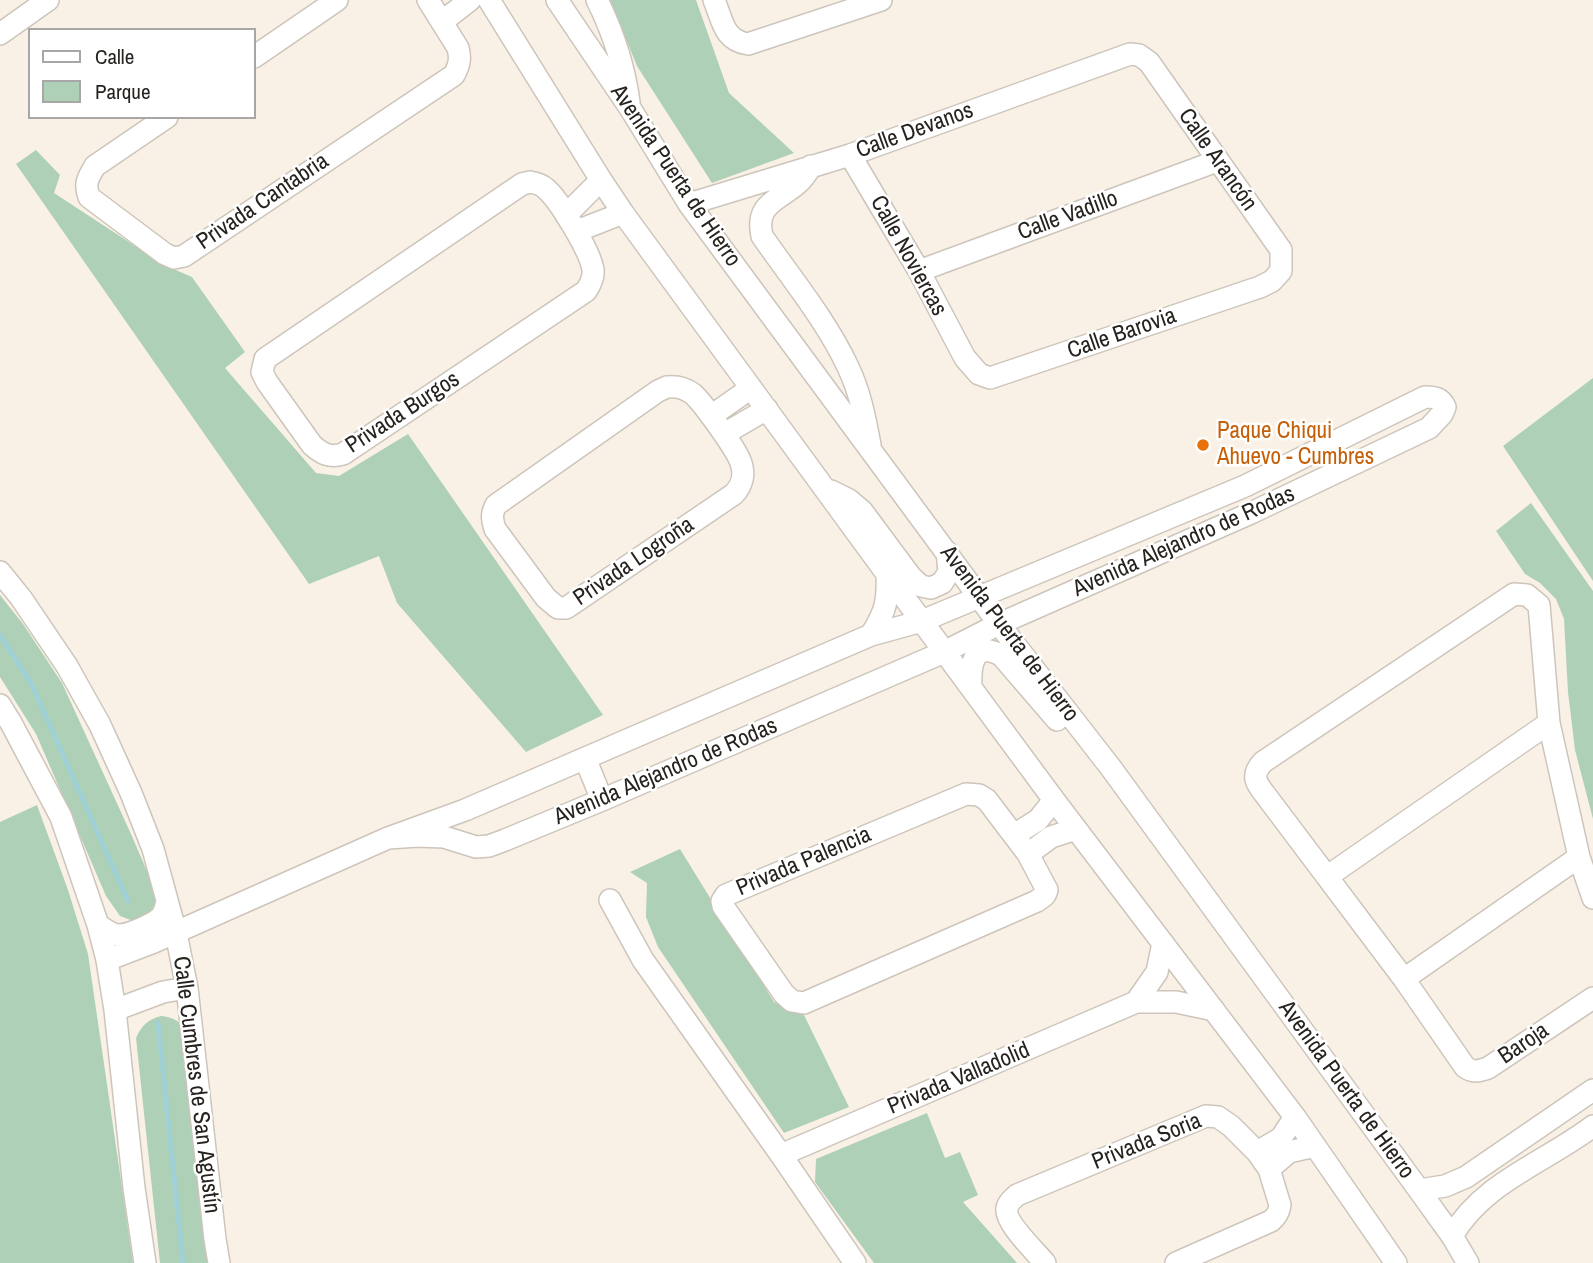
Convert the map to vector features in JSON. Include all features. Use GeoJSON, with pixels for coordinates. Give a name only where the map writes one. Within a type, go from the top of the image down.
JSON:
{"type":"FeatureCollection","features":[{"type":"Feature","properties":{"kind":"street"},"geometry":{"type":"LineString","coordinates":[[0,34],[48,0]]}},
{"type":"Feature","properties":{"kind":"street"},"geometry":{"type":"LineString","coordinates":[[256,56],[337,0]]}},
{"type":"Feature","properties":{"kind":"street","name":"Privada Cantabria"},"geometry":{"type":"LineString","coordinates":[[164,119],[95,166],[88,177],[86,188],[89,197],[174,258],[184,256],[454,75],[460,56],[458,48],[428,0]]}},
{"type":"Feature","properties":{"kind":"street"},"geometry":{"type":"LineString","coordinates":[[443,21],[470,0]]}},
{"type":"Feature","properties":{"kind":"street"},"geometry":{"type":"LineString","coordinates":[[489,0],[623,213],[1054,800],[1295,1117],[1396,1263]]}},
{"type":"Feature","properties":{"kind":"street","name":"Avenida Puerta de Hierro"},"geometry":{"type":"LineString","coordinates":[[557,0],[630,108],[689,204],[872,454],[1093,745],[1419,1190],[1468,1263]]}},
{"type":"Feature","properties":{"kind":"street"},"geometry":{"type":"LineString","coordinates":[[597,0],[618,48],[630,108]]}},
{"type":"Feature","properties":{"kind":"street"},"geometry":{"type":"LineString","coordinates":[[714,0],[729,37],[738,43],[748,44],[881,0]]}},
{"type":"Feature","properties":{"kind":"street","name":"Calle Devanos"},"geometry":{"type":"LineString","coordinates":[[689,204],[850,155],[1130,54],[1139,55]]}},
{"type":"Feature","properties":{"kind":"street","name":"Calle Arancón"},"geometry":{"type":"LineString","coordinates":[[1139,55],[1149,62],[1280,250],[1281,271]]}},
{"type":"Feature","properties":{"kind":"street","name":"Calle Noviercas"},"geometry":{"type":"LineString","coordinates":[[850,155],[919,271],[965,358]]}},
{"type":"Feature","properties":{"kind":"street","name":"Calle Vadillo"},"geometry":{"type":"LineString","coordinates":[[919,271],[1217,161]]}},
{"type":"Feature","properties":{"kind":"street"},"geometry":{"type":"LineString","coordinates":[[811,166],[796,185],[764,210],[760,217],[762,236],[833,337],[849,368],[860,398],[872,454]]}},
{"type":"Feature","properties":{"kind":"street"},"geometry":{"type":"LineString","coordinates":[[571,223],[601,180]]}},
{"type":"Feature","properties":{"kind":"street","name":"Privada Burgos"},"geometry":{"type":"LineString","coordinates":[[538,183],[547,189],[571,223],[593,271],[586,291],[343,454],[329,456],[319,452],[267,382],[262,372],[265,359],[522,184],[538,183]]}},
{"type":"Feature","properties":{"kind":"street"},"geometry":{"type":"LineString","coordinates":[[571,223],[623,213]]}},
{"type":"Feature","properties":{"kind":"street","name":"Calle Barovia"},"geometry":{"type":"LineString","coordinates":[[965,358],[979,374],[989,378],[998,376],[1260,288],[1272,281],[1281,271]]}},
{"type":"Feature","properties":{"kind":"street","name":"Privada Logroña"},"geometry":{"type":"LineString","coordinates":[[667,387],[681,388],[694,395],[711,416],[741,463],[743,479],[740,488],[566,608],[558,608],[546,598],[495,529],[492,512],[496,505],[667,387]]}},
{"type":"Feature","properties":{"kind":"street"},"geometry":{"type":"LineString","coordinates":[[711,416],[751,388]]}},
{"type":"Feature","properties":{"kind":"street","name":"Avenida Alejandro de Rodas"},"geometry":{"type":"LineString","coordinates":[[107,960],[176,933],[388,838],[465,810],[871,635],[922,621],[1245,486],[1425,397],[1442,401],[1445,407],[1443,414],[1429,428],[1251,513],[999,624],[944,652],[602,800],[489,846],[476,847],[443,837],[388,838]]}},
{"type":"Feature","properties":{"kind":"street"},"geometry":{"type":"LineString","coordinates":[[724,434],[766,409]]}},
{"type":"Feature","properties":{"kind":"street"},"geometry":{"type":"LineString","coordinates":[[826,489],[849,500],[862,511],[911,577],[921,586],[931,588],[942,583],[949,572],[947,552]]}},
{"type":"Feature","properties":{"kind":"street","name":"Calle Cumbres de San Agustín"},"geometry":{"type":"LineString","coordinates":[[0,572],[67,666],[100,724],[153,849],[176,933],[187,988],[219,1263]]}},
{"type":"Feature","properties":{"kind":"street"},"geometry":{"type":"LineString","coordinates":[[871,635],[883,616],[888,596],[887,574]]}},
{"type":"Feature","properties":{"kind":"street"},"geometry":{"type":"LineString","coordinates":[[1579,857],[1404,979],[1255,781],[1256,772],[1259,766],[1514,594],[1527,595],[1539,605],[1549,723],[1579,857],[1593,898]]}},
{"type":"Feature","properties":{"kind":"street"},"geometry":{"type":"LineString","coordinates":[[971,688],[972,662],[978,654],[993,651],[1001,655],[1058,722],[1093,745]]}},
{"type":"Feature","properties":{"kind":"street"},"geometry":{"type":"LineString","coordinates":[[0,705],[61,817],[98,925],[115,1010],[145,1263]]}},
{"type":"Feature","properties":{"kind":"street"},"geometry":{"type":"LineString","coordinates":[[1328,876],[1549,723]]}},
{"type":"Feature","properties":{"kind":"street"},"geometry":{"type":"LineString","coordinates":[[585,758],[602,800]]}},
{"type":"Feature","properties":{"kind":"street","name":"Privada Palencia"},"geometry":{"type":"LineString","coordinates":[[966,794],[979,795],[986,800],[1014,835],[1028,854],[1047,890],[1043,898],[804,1003],[792,1001],[784,994],[722,904],[726,895],[966,794]]}},
{"type":"Feature","properties":{"kind":"street"},"geometry":{"type":"LineString","coordinates":[[1014,835],[1038,820],[1054,800]]}},
{"type":"Feature","properties":{"kind":"street"},"geometry":{"type":"LineString","coordinates":[[464,844],[458,827],[459,817],[465,810]]}},
{"type":"Feature","properties":{"kind":"street"},"geometry":{"type":"LineString","coordinates":[[1028,854],[1051,837],[1076,829]]}},
{"type":"Feature","properties":{"kind":"street"},"geometry":{"type":"LineString","coordinates":[[610,900],[643,960],[782,1155],[855,1263]]}},
{"type":"Feature","properties":{"kind":"street"},"geometry":{"type":"LineString","coordinates":[[98,925],[110,933],[127,934],[154,922],[164,911],[167,901]]}},
{"type":"Feature","properties":{"kind":"street"},"geometry":{"type":"LineString","coordinates":[[1136,1002],[1157,972],[1163,943]]}},
{"type":"Feature","properties":{"kind":"street","name":"Baroja"},"geometry":{"type":"LineString","coordinates":[[1404,979],[1456,1057],[1469,1071],[1478,1072],[1593,998]]}},
{"type":"Feature","properties":{"kind":"street"},"geometry":{"type":"LineString","coordinates":[[115,1010],[163,992],[187,988]]}},
{"type":"Feature","properties":{"kind":"street","name":"Privada Valladolid"},"geometry":{"type":"LineString","coordinates":[[782,1155],[1136,1002],[1176,1002],[1214,1010]]}},
{"type":"Feature","properties":{"kind":"street"},"geometry":{"type":"LineString","coordinates":[[1419,1190],[1446,1186],[1466,1177],[1593,1090]]}},
{"type":"Feature","properties":{"kind":"street","name":"Privada Soria"},"geometry":{"type":"LineString","coordinates":[[1045,1263],[1007,1214],[1010,1201],[1017,1195],[1206,1116],[1218,1117],[1257,1152],[1269,1169],[1280,1205],[1276,1217],[1271,1221],[1176,1263]]}},
{"type":"Feature","properties":{"kind":"street"},"geometry":{"type":"LineString","coordinates":[[1257,1152],[1281,1138],[1295,1117]]}},
{"type":"Feature","properties":{"kind":"street"},"geometry":{"type":"LineString","coordinates":[[1452,1236],[1459,1222],[1479,1201],[1521,1171],[1590,1136]]}},
{"type":"Feature","properties":{"kind":"street"},"geometry":{"type":"LineString","coordinates":[[1269,1169],[1289,1152],[1315,1146]]}},
{"type":"Feature","properties":{"kind":"street"},"geometry":{"type":"LineString","coordinates":[[1507,1150],[1521,1171]]}},
{"type":"Feature","properties":{"kind":"green space"},"geometry":{"type":"Polygon","coordinates":[[[610,0],[696,0],[729,93],[794,153],[712,183],[637,66],[610,0]]]}},
{"type":"Feature","properties":{"kind":"green space"},"geometry":{"type":"Polygon","coordinates":[[[36,150],[60,175],[54,193],[164,265],[192,277],[245,352],[225,368],[316,473],[339,476],[408,434],[603,715],[526,752],[397,603],[379,556],[309,584],[16,164],[36,150]]]}},
{"type":"Feature","properties":{"kind":"green space"},"geometry":{"type":"Polygon","coordinates":[[[1593,378],[1593,581],[1503,446],[1593,378]]]}},
{"type":"Feature","properties":{"kind":"green space"},"geometry":{"type":"Polygon","coordinates":[[[1531,503],[1593,591],[1593,819],[1575,750],[1568,692],[1564,619],[1556,599],[1540,583],[1525,574],[1496,531],[1531,503]]]}},
{"type":"Feature","properties":{"kind":"green space"},"geometry":{"type":"Polygon","coordinates":[[[0,595],[62,683],[159,899],[141,924],[120,916],[106,896],[36,734],[0,677],[0,595]]]}},
{"type":"Feature","properties":{"kind":"green space"},"geometry":{"type":"Polygon","coordinates":[[[37,805],[88,954],[133,1263],[0,1263],[0,822],[37,805]]]}},
{"type":"Feature","properties":{"kind":"green space"},"geometry":{"type":"Polygon","coordinates":[[[680,849],[774,1002],[804,1015],[849,1107],[784,1133],[658,947],[646,917],[647,883],[630,872],[680,849]]]}},
{"type":"Feature","properties":{"kind":"green space"},"geometry":{"type":"Polygon","coordinates":[[[161,1016],[175,1020],[186,1029],[208,1263],[160,1263],[136,1038],[146,1024],[161,1016]]]}},
{"type":"Feature","properties":{"kind":"green space"},"geometry":{"type":"Polygon","coordinates":[[[927,1113],[945,1158],[960,1152],[978,1195],[963,1202],[1017,1263],[874,1263],[815,1182],[816,1159],[927,1113]]]}},
{"type":"Feature","properties":{"kind":"waterway"},"geometry":{"type":"LineString","coordinates":[[0,635],[31,683],[128,901]]}},
{"type":"Feature","properties":{"kind":"waterway"},"geometry":{"type":"LineString","coordinates":[[158,1023],[183,1263]]}},
{"type":"Feature","properties":{"kind":"place","name":"Paque Chiqui Ahuevo - Cumbres"},"geometry":{"type":"Point","coordinates":[1203,445]}}]}
